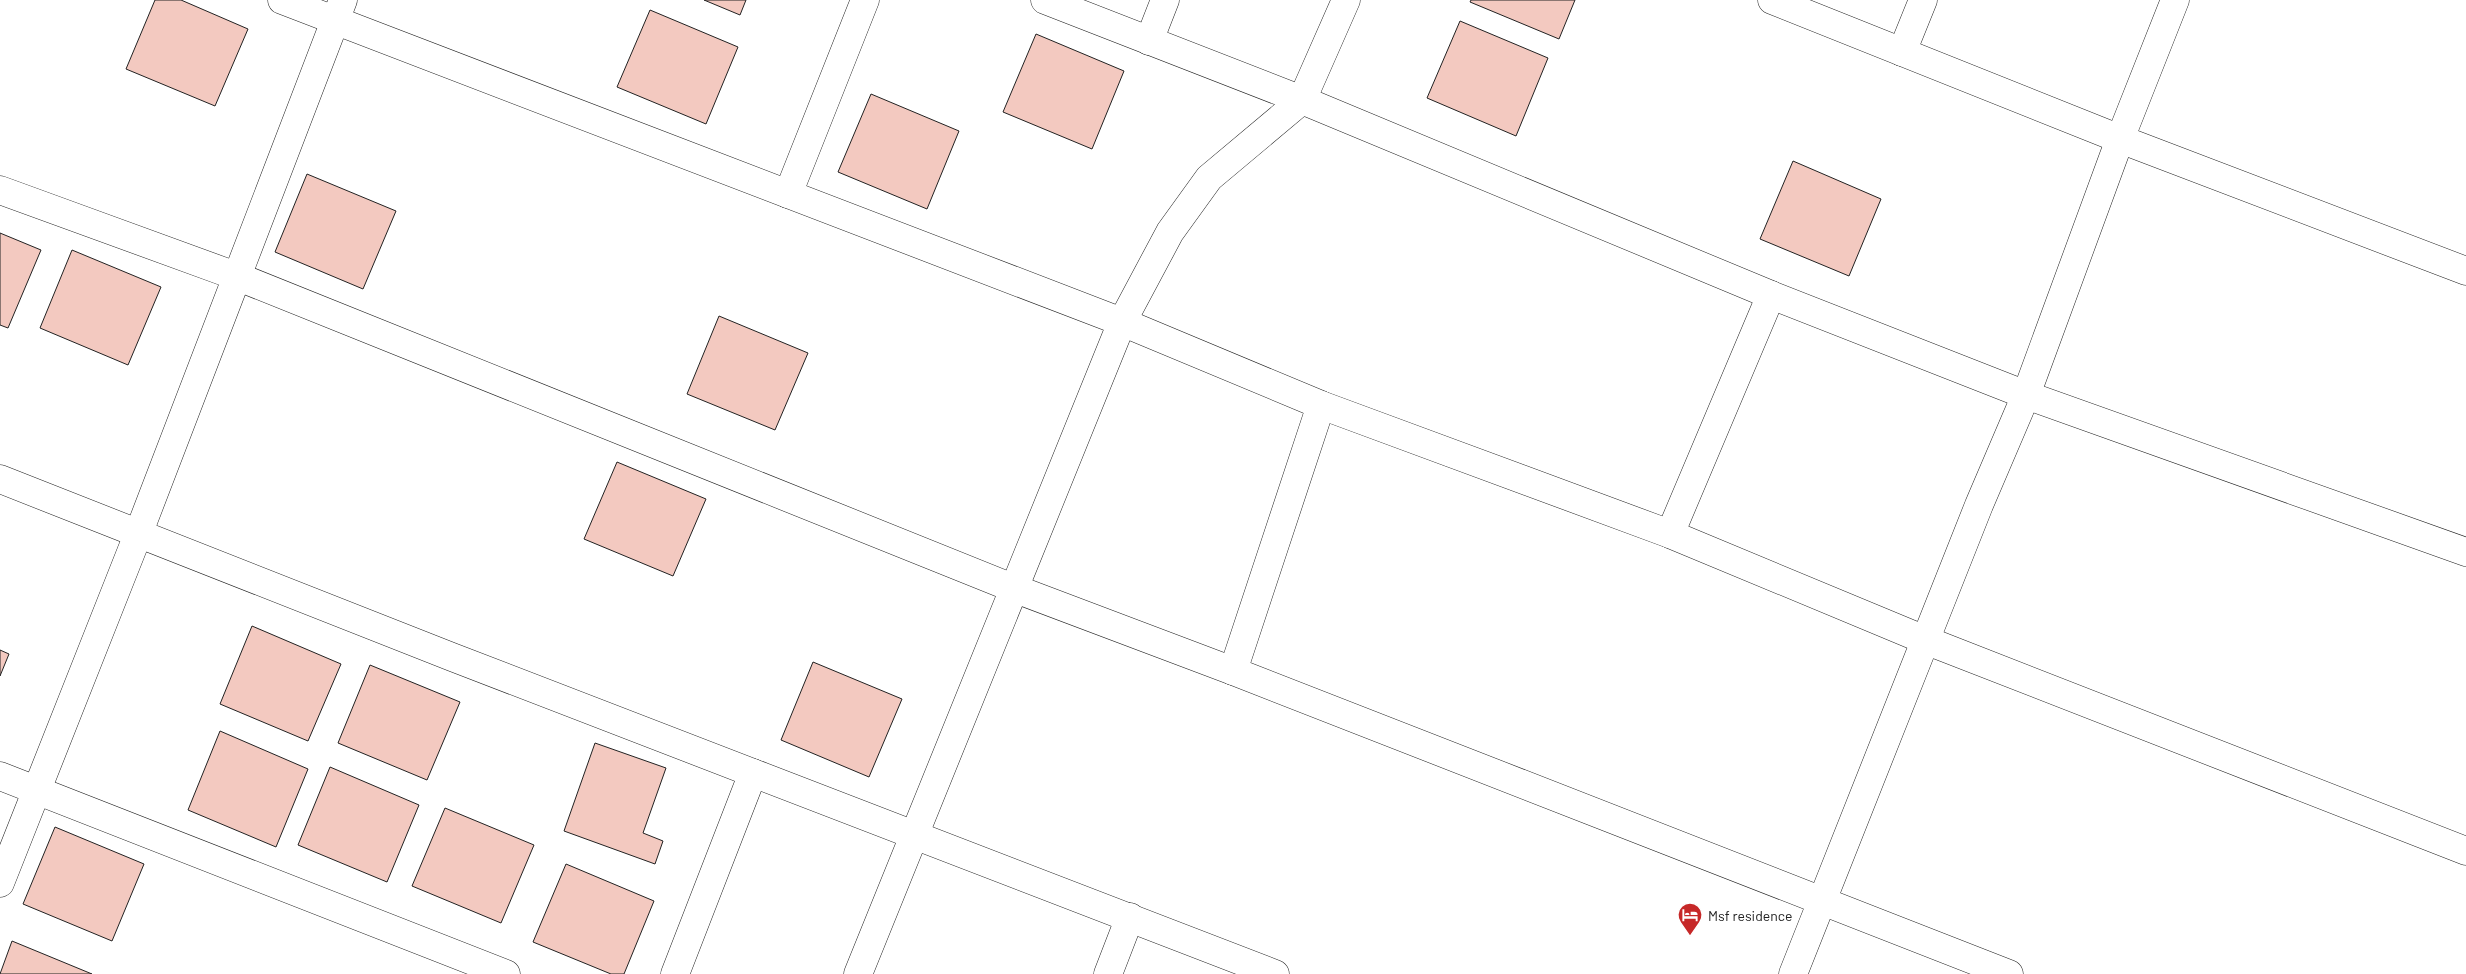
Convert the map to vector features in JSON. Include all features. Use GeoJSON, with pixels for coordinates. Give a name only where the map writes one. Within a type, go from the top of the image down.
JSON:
{"type":"FeatureCollection","features":[{"type":"Feature","properties":{"kind":"street"},"geometry":{"type":"LineString","coordinates":[[282,0],[339,11],[788,194],[1122,322],[1321,404],[1670,534],[1925,640],[2466,851]]}},
{"type":"Feature","properties":{"kind":"street"},"geometry":{"type":"LineString","coordinates":[[788,194],[865,0]]}},
{"type":"Feature","properties":{"kind":"street"},"geometry":{"type":"LineString","coordinates":[[1045,0],[1302,100],[1771,295],[2026,395],[2466,552]]}},
{"type":"Feature","properties":{"kind":"street"},"geometry":{"type":"LineString","coordinates":[[1149,41],[1165,0]]}},
{"type":"Feature","properties":{"kind":"street"},"geometry":{"type":"LineString","coordinates":[[858,974],[1122,322],[1170,232],[1209,178],[1302,100],[1346,0]]}},
{"type":"Feature","properties":{"kind":"street"},"geometry":{"type":"LineString","coordinates":[[1772,0],[2120,139],[2466,271]]}},
{"type":"Feature","properties":{"kind":"street"},"geometry":{"type":"LineString","coordinates":[[1902,52],[1922,0]]}},
{"type":"Feature","properties":{"kind":"street"},"geometry":{"type":"LineString","coordinates":[[1793,974],[1925,640],[2026,395],[2120,139],[2175,0]]}},
{"type":"Feature","properties":{"kind":"street"},"geometry":{"type":"LineString","coordinates":[[0,883],[139,532],[339,11]]}},
{"type":"Feature","properties":{"kind":"street"},"geometry":{"type":"LineString","coordinates":[[0,190],[236,276],[1013,588],[1233,671],[2009,974]]}},
{"type":"Feature","properties":{"kind":"street"},"geometry":{"type":"LineString","coordinates":[[1670,534],[1771,295]]}},
{"type":"Feature","properties":{"kind":"street"},"geometry":{"type":"LineString","coordinates":[[1233,671],[1321,404]]}},
{"type":"Feature","properties":{"kind":"street"},"geometry":{"type":"LineString","coordinates":[[0,479],[753,773],[914,833],[1275,974]]}},
{"type":"Feature","properties":{"kind":"street"},"geometry":{"type":"LineString","coordinates":[[675,974],[753,773]]}},
{"type":"Feature","properties":{"kind":"street"},"geometry":{"type":"LineString","coordinates":[[0,776],[506,974]]}},
{"type":"Feature","properties":{"kind":"street"},"geometry":{"type":"LineString","coordinates":[[1108,974],[1130,917]]}},
{"type":"Feature","properties":{"kind":"building"},"geometry":{"type":"Polygon","coordinates":[[[155,0],[181,0],[248,29],[215,106],[126,69],[155,0]]]}},
{"type":"Feature","properties":{"kind":"building"},"geometry":{"type":"Polygon","coordinates":[[[704,0],[746,0],[740,15],[704,0]]]}},
{"type":"Feature","properties":{"kind":"building"},"geometry":{"type":"Polygon","coordinates":[[[1471,0],[1575,0],[1559,39],[1470,2],[1471,0]]]}},
{"type":"Feature","properties":{"kind":"building"},"geometry":{"type":"Polygon","coordinates":[[[650,10],[738,47],[706,124],[617,87],[650,10]]]}},
{"type":"Feature","properties":{"kind":"building"},"geometry":{"type":"Polygon","coordinates":[[[1460,21],[1548,58],[1516,136],[1427,98],[1460,21]]]}},
{"type":"Feature","properties":{"kind":"building"},"geometry":{"type":"Polygon","coordinates":[[[1036,34],[1124,71],[1092,149],[1003,112],[1036,34]]]}},
{"type":"Feature","properties":{"kind":"building"},"geometry":{"type":"Polygon","coordinates":[[[871,94],[959,131],[927,209],[838,172],[871,94]]]}},
{"type":"Feature","properties":{"kind":"building"},"geometry":{"type":"Polygon","coordinates":[[[1793,161],[1881,199],[1849,276],[1760,239],[1793,161]]]}},
{"type":"Feature","properties":{"kind":"building"},"geometry":{"type":"Polygon","coordinates":[[[307,174],[396,211],[363,289],[275,252],[307,174]]]}},
{"type":"Feature","properties":{"kind":"building"},"geometry":{"type":"Polygon","coordinates":[[[0,233],[41,250],[8,328],[0,325],[0,233]]]}},
{"type":"Feature","properties":{"kind":"building"},"geometry":{"type":"Polygon","coordinates":[[[72,250],[161,287],[128,365],[40,328],[72,250]]]}},
{"type":"Feature","properties":{"kind":"building"},"geometry":{"type":"Polygon","coordinates":[[[719,316],[808,353],[775,430],[687,394],[719,316]]]}},
{"type":"Feature","properties":{"kind":"building"},"geometry":{"type":"Polygon","coordinates":[[[617,462],[706,499],[673,576],[584,539],[617,462]]]}},
{"type":"Feature","properties":{"kind":"building"},"geometry":{"type":"Polygon","coordinates":[[[252,626],[341,664],[308,741],[220,704],[252,626]]]}},
{"type":"Feature","properties":{"kind":"building"},"geometry":{"type":"Polygon","coordinates":[[[0,650],[9,654],[0,676],[0,650]]]}},
{"type":"Feature","properties":{"kind":"building"},"geometry":{"type":"Polygon","coordinates":[[[813,662],[902,699],[869,777],[781,740],[813,662]]]}},
{"type":"Feature","properties":{"kind":"building"},"geometry":{"type":"Polygon","coordinates":[[[370,665],[460,702],[427,780],[338,743],[370,665]]]}},
{"type":"Feature","properties":{"kind":"building"},"geometry":{"type":"Polygon","coordinates":[[[220,731],[308,769],[276,847],[188,810],[220,731]]]}},
{"type":"Feature","properties":{"kind":"building"},"geometry":{"type":"Polygon","coordinates":[[[595,743],[666,768],[643,833],[663,841],[655,864],[564,831],[595,743]]]}},
{"type":"Feature","properties":{"kind":"building"},"geometry":{"type":"Polygon","coordinates":[[[330,767],[419,805],[387,882],[298,845],[330,767]]]}},
{"type":"Feature","properties":{"kind":"building"},"geometry":{"type":"Polygon","coordinates":[[[445,808],[534,845],[501,923],[412,886],[445,808]]]}},
{"type":"Feature","properties":{"kind":"building"},"geometry":{"type":"Polygon","coordinates":[[[55,827],[144,864],[112,941],[23,904],[55,827]]]}},
{"type":"Feature","properties":{"kind":"building"},"geometry":{"type":"Polygon","coordinates":[[[566,864],[654,901],[624,974],[611,974],[533,942],[566,864]]]}},
{"type":"Feature","properties":{"kind":"building"},"geometry":{"type":"Polygon","coordinates":[[[12,941],[92,974],[0,974],[12,941]]]}},
{"type":"Feature","properties":{"kind":"place","name":"Msf residence"},"geometry":{"type":"Point","coordinates":[1690,936]}}]}
